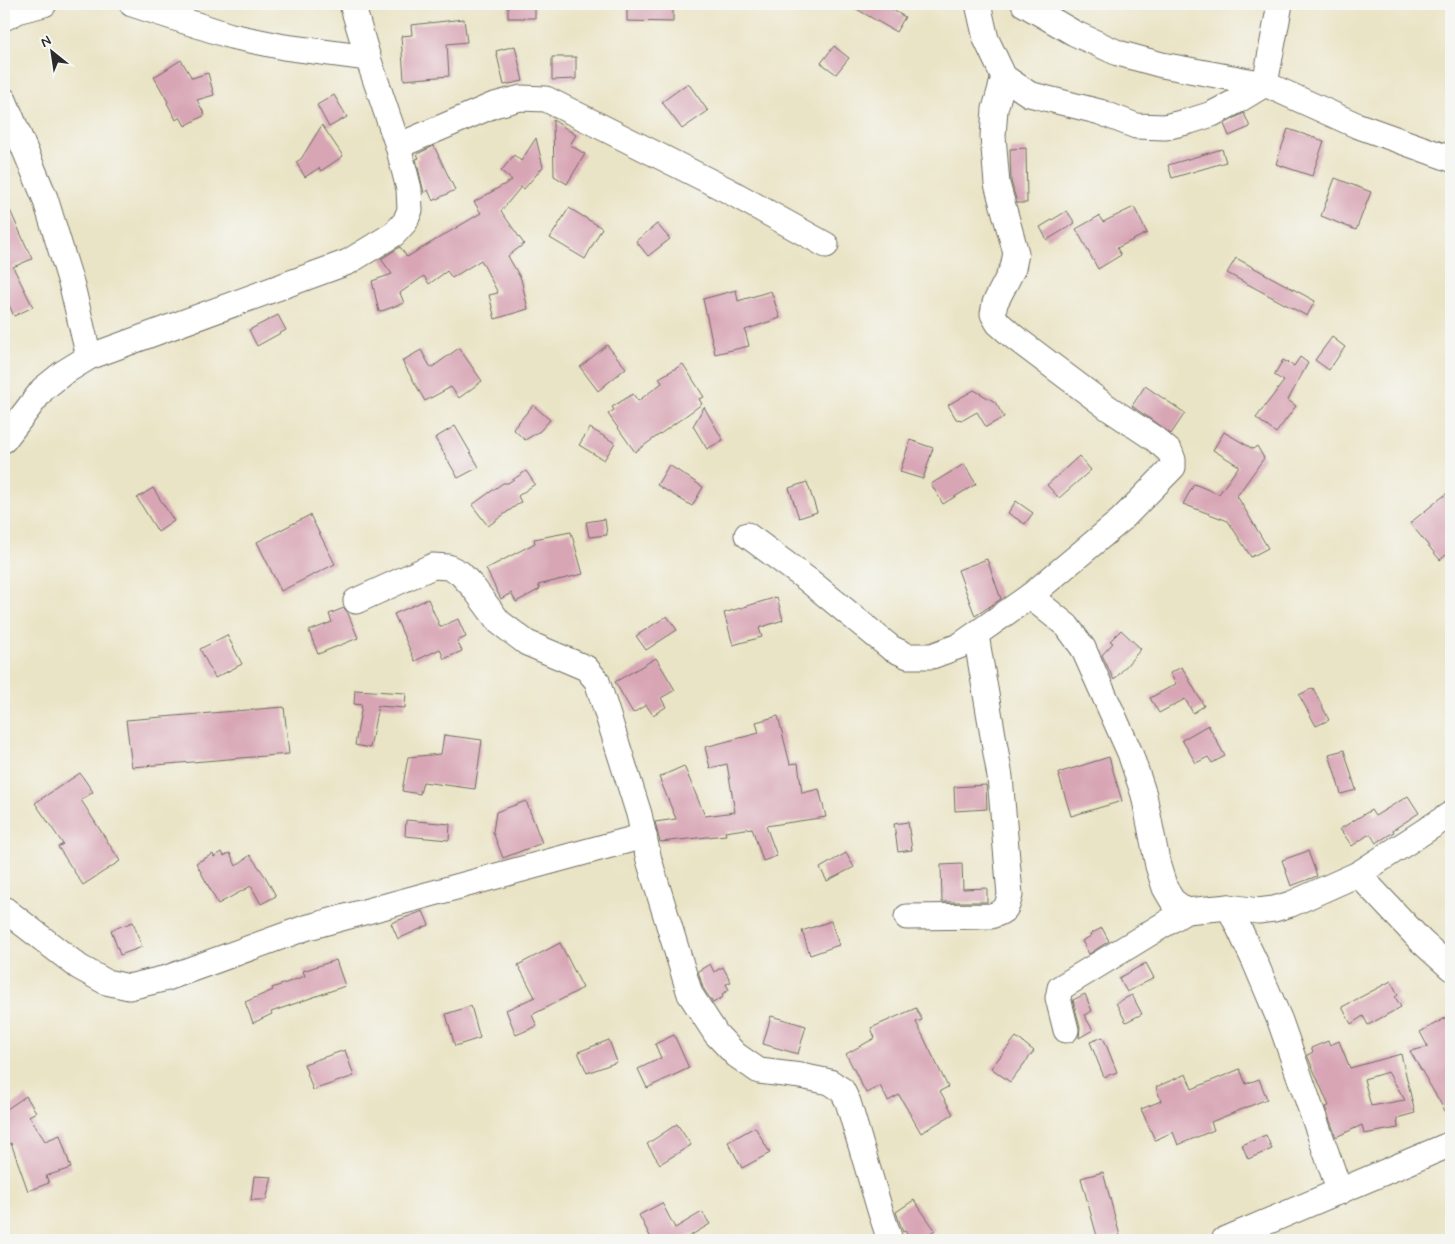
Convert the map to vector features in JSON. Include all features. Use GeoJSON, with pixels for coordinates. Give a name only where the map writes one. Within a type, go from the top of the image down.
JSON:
{"type":"FeatureCollection","features":[{"type":"Feature","properties":{"kind":"street"},"geometry":{"type":"LineString","coordinates":[[4,18],[20,10],[44,4]]}},
{"type":"Feature","properties":{"kind":"street"},"geometry":{"type":"LineString","coordinates":[[132,4],[231,36],[368,58]]}},
{"type":"Feature","properties":{"kind":"street"},"geometry":{"type":"LineString","coordinates":[[4,440],[43,389],[89,356],[348,262],[394,234],[405,222],[410,210],[409,189],[398,146],[352,4]]}},
{"type":"Feature","properties":{"kind":"street"},"geometry":{"type":"LineString","coordinates":[[978,4],[986,39],[1004,78],[1029,94],[1100,112],[1136,126],[1165,127],[1212,114],[1264,84],[1280,4]]}},
{"type":"Feature","properties":{"kind":"street"},"geometry":{"type":"LineString","coordinates":[[1024,4],[1074,33],[1118,53],[1162,65],[1264,84],[1356,125],[1451,159]]}},
{"type":"Feature","properties":{"kind":"street"},"geometry":{"type":"LineString","coordinates":[[747,535],[808,580],[891,648],[908,656],[932,656],[959,646],[1030,596],[1121,520],[1173,467],[1170,452],[1155,439],[1107,407],[1014,337],[998,323],[993,314],[995,303],[1013,268],[1016,254],[997,184],[993,136],[995,109],[1004,78]]}},
{"type":"Feature","properties":{"kind":"street"},"geometry":{"type":"LineString","coordinates":[[398,146],[494,105],[521,98],[546,99],[727,190],[826,245]]}},
{"type":"Feature","properties":{"kind":"street"},"geometry":{"type":"LineString","coordinates":[[4,100],[45,198],[72,286],[89,356]]}},
{"type":"Feature","properties":{"kind":"street"},"geometry":{"type":"LineString","coordinates":[[356,601],[433,566],[448,566],[460,573],[473,587],[499,622],[527,643],[586,668],[597,681],[639,814],[654,877],[690,994],[716,1034],[736,1055],[760,1071],[802,1076],[830,1082],[842,1090],[848,1102],[890,1240]]}},
{"type":"Feature","properties":{"kind":"street"},"geometry":{"type":"LineString","coordinates":[[1030,596],[1067,626],[1083,648],[1130,752],[1144,795],[1158,866],[1165,888],[1172,900],[1186,911]]}},
{"type":"Feature","properties":{"kind":"street"},"geometry":{"type":"LineString","coordinates":[[907,918],[991,916],[1001,913],[1006,908],[1010,895],[1000,777],[976,635]]}},
{"type":"Feature","properties":{"kind":"street"},"geometry":{"type":"LineString","coordinates":[[1066,1030],[1058,998],[1060,988],[1186,911],[1229,907],[1258,911],[1274,909],[1310,896],[1358,874],[1451,814]]}},
{"type":"Feature","properties":{"kind":"street"},"geometry":{"type":"LineString","coordinates":[[4,908],[78,967],[106,982],[129,987],[167,978],[305,928],[644,836]]}},
{"type":"Feature","properties":{"kind":"street"},"geometry":{"type":"LineString","coordinates":[[1358,874],[1421,941],[1451,968]]}},
{"type":"Feature","properties":{"kind":"street"},"geometry":{"type":"LineString","coordinates":[[1229,907],[1280,1021],[1340,1192]]}},
{"type":"Feature","properties":{"kind":"street"},"geometry":{"type":"LineString","coordinates":[[1224,1240],[1451,1144]]}},
{"type":"Feature","properties":{"kind":"building"},"geometry":{"type":"Polygon","coordinates":[[[508,4],[535,4],[535,18],[508,18],[508,4]]]}},
{"type":"Feature","properties":{"kind":"building"},"geometry":{"type":"Polygon","coordinates":[[[627,4],[673,4],[673,22],[627,21],[627,4]]]}},
{"type":"Feature","properties":{"kind":"building"},"geometry":{"type":"Polygon","coordinates":[[[848,4],[882,4],[905,17],[896,32],[848,4]]]}},
{"type":"Feature","properties":{"kind":"building"},"geometry":{"type":"Polygon","coordinates":[[[464,19],[467,42],[447,44],[449,76],[404,80],[401,36],[412,35],[411,25],[464,19]]]}},
{"type":"Feature","properties":{"kind":"building"},"geometry":{"type":"Polygon","coordinates":[[[515,46],[523,81],[504,85],[496,51],[515,46]]]}},
{"type":"Feature","properties":{"kind":"building"},"geometry":{"type":"Polygon","coordinates":[[[834,46],[849,58],[836,74],[821,63],[834,46]]]}},
{"type":"Feature","properties":{"kind":"building"},"geometry":{"type":"Polygon","coordinates":[[[552,57],[576,57],[576,79],[552,80],[552,57]]]}},
{"type":"Feature","properties":{"kind":"building"},"geometry":{"type":"Polygon","coordinates":[[[181,60],[192,78],[208,73],[214,95],[197,100],[205,115],[185,126],[180,117],[176,120],[154,77],[181,60]]]}},
{"type":"Feature","properties":{"kind":"building"},"geometry":{"type":"Polygon","coordinates":[[[688,83],[708,111],[682,129],[662,102],[688,83]]]}},
{"type":"Feature","properties":{"kind":"building"},"geometry":{"type":"Polygon","coordinates":[[[334,95],[347,117],[329,127],[317,105],[334,95]]]}},
{"type":"Feature","properties":{"kind":"building"},"geometry":{"type":"Polygon","coordinates":[[[1244,113],[1250,127],[1229,136],[1224,124],[1244,113]]]}},
{"type":"Feature","properties":{"kind":"building"},"geometry":{"type":"Polygon","coordinates":[[[553,120],[576,135],[570,145],[585,154],[567,184],[554,176],[553,120]]]}},
{"type":"Feature","properties":{"kind":"building"},"geometry":{"type":"Polygon","coordinates":[[[322,125],[343,156],[321,171],[319,168],[305,177],[296,162],[301,159],[322,125]]]}},
{"type":"Feature","properties":{"kind":"building"},"geometry":{"type":"Polygon","coordinates":[[[1288,129],[1324,141],[1312,176],[1276,164],[1288,129]]]}},
{"type":"Feature","properties":{"kind":"building"},"geometry":{"type":"Polygon","coordinates":[[[536,138],[543,167],[524,189],[521,187],[501,211],[524,244],[508,256],[521,279],[528,309],[495,319],[489,295],[498,293],[481,260],[452,278],[447,271],[429,284],[424,276],[400,293],[404,303],[379,312],[372,281],[392,274],[381,259],[400,247],[407,257],[481,213],[474,202],[512,180],[501,171],[514,155],[521,161],[536,138]]]}},
{"type":"Feature","properties":{"kind":"building"},"geometry":{"type":"Polygon","coordinates":[[[434,146],[455,190],[433,201],[428,190],[424,193],[416,159],[419,158],[417,154],[434,146]]]}},
{"type":"Feature","properties":{"kind":"building"},"geometry":{"type":"Polygon","coordinates":[[[1026,148],[1027,203],[1017,203],[1011,181],[1010,149],[1026,148]]]}},
{"type":"Feature","properties":{"kind":"building"},"geometry":{"type":"Polygon","coordinates":[[[1222,149],[1226,162],[1172,178],[1168,165],[1222,149]]]}},
{"type":"Feature","properties":{"kind":"building"},"geometry":{"type":"Polygon","coordinates":[[[1335,178],[1371,192],[1356,230],[1321,216],[1335,178]]]}},
{"type":"Feature","properties":{"kind":"building"},"geometry":{"type":"Polygon","coordinates":[[[4,197],[32,259],[13,267],[33,307],[14,316],[4,294],[4,197]]]}},
{"type":"Feature","properties":{"kind":"building"},"geometry":{"type":"Polygon","coordinates":[[[1134,207],[1147,233],[1117,248],[1121,255],[1098,269],[1076,229],[1099,216],[1103,222],[1134,207]]]}},
{"type":"Feature","properties":{"kind":"building"},"geometry":{"type":"Polygon","coordinates":[[[569,208],[602,228],[585,259],[550,238],[569,208]]]}},
{"type":"Feature","properties":{"kind":"building"},"geometry":{"type":"Polygon","coordinates":[[[1067,211],[1075,223],[1047,240],[1040,227],[1067,211]]]}},
{"type":"Feature","properties":{"kind":"building"},"geometry":{"type":"Polygon","coordinates":[[[657,224],[670,239],[648,256],[636,241],[657,224]]]}},
{"type":"Feature","properties":{"kind":"building"},"geometry":{"type":"Polygon","coordinates":[[[1236,258],[1315,301],[1307,316],[1227,273],[1236,258]]]}},
{"type":"Feature","properties":{"kind":"building"},"geometry":{"type":"Polygon","coordinates":[[[736,290],[738,301],[771,291],[780,318],[745,330],[749,346],[715,354],[703,299],[736,290]]]}},
{"type":"Feature","properties":{"kind":"building"},"geometry":{"type":"Polygon","coordinates":[[[278,315],[286,330],[257,346],[249,330],[278,315]]]}},
{"type":"Feature","properties":{"kind":"building"},"geometry":{"type":"Polygon","coordinates":[[[1332,337],[1345,347],[1329,370],[1315,360],[1332,337]]]}},
{"type":"Feature","properties":{"kind":"building"},"geometry":{"type":"Polygon","coordinates":[[[607,345],[626,368],[598,391],[580,367],[607,345]]]}},
{"type":"Feature","properties":{"kind":"building"},"geometry":{"type":"Polygon","coordinates":[[[459,348],[482,381],[459,398],[451,387],[425,401],[402,361],[421,350],[431,368],[459,348]]]}},
{"type":"Feature","properties":{"kind":"building"},"geometry":{"type":"Polygon","coordinates":[[[1300,357],[1308,363],[1288,400],[1296,406],[1276,433],[1256,418],[1284,381],[1274,375],[1283,360],[1294,366],[1300,357]]]}},
{"type":"Feature","properties":{"kind":"building"},"geometry":{"type":"Polygon","coordinates":[[[683,364],[704,397],[699,399],[702,404],[635,452],[608,414],[614,410],[612,407],[633,394],[638,401],[662,383],[659,378],[683,364]]]}},
{"type":"Feature","properties":{"kind":"building"},"geometry":{"type":"Polygon","coordinates":[[[1145,386],[1185,413],[1171,434],[1132,406],[1145,386]]]}},
{"type":"Feature","properties":{"kind":"building"},"geometry":{"type":"Polygon","coordinates":[[[974,390],[995,402],[1004,417],[986,427],[977,412],[963,420],[956,419],[948,405],[974,390]]]}},
{"type":"Feature","properties":{"kind":"building"},"geometry":{"type":"Polygon","coordinates":[[[533,405],[550,420],[540,431],[525,440],[513,429],[533,405]]]}},
{"type":"Feature","properties":{"kind":"building"},"geometry":{"type":"Polygon","coordinates":[[[704,407],[723,440],[707,449],[693,426],[704,407]]]}},
{"type":"Feature","properties":{"kind":"building"},"geometry":{"type":"Polygon","coordinates":[[[455,426],[479,467],[458,478],[435,438],[455,426]]]}},
{"type":"Feature","properties":{"kind":"building"},"geometry":{"type":"Polygon","coordinates":[[[590,428],[615,443],[604,460],[579,445],[590,428]]]}},
{"type":"Feature","properties":{"kind":"building"},"geometry":{"type":"Polygon","coordinates":[[[1224,432],[1253,449],[1257,446],[1264,458],[1237,496],[1268,548],[1251,557],[1228,521],[1183,504],[1194,484],[1219,494],[1239,466],[1213,450],[1224,432]]]}},
{"type":"Feature","properties":{"kind":"building"},"geometry":{"type":"Polygon","coordinates":[[[910,440],[933,448],[923,479],[900,472],[910,440]]]}},
{"type":"Feature","properties":{"kind":"building"},"geometry":{"type":"Polygon","coordinates":[[[1079,456],[1091,470],[1059,498],[1047,485],[1079,456]]]}},
{"type":"Feature","properties":{"kind":"building"},"geometry":{"type":"Polygon","coordinates":[[[964,464],[976,484],[943,504],[931,484],[964,464]]]}},
{"type":"Feature","properties":{"kind":"building"},"geometry":{"type":"Polygon","coordinates":[[[669,465],[703,487],[692,506],[657,485],[669,465]]]}},
{"type":"Feature","properties":{"kind":"building"},"geometry":{"type":"Polygon","coordinates":[[[526,471],[535,484],[518,496],[521,502],[488,526],[472,505],[503,483],[508,483],[526,471]]]}},
{"type":"Feature","properties":{"kind":"building"},"geometry":{"type":"Polygon","coordinates":[[[807,482],[817,512],[799,518],[789,488],[807,482]]]}},
{"type":"Feature","properties":{"kind":"building"},"geometry":{"type":"Polygon","coordinates":[[[153,488],[174,521],[158,532],[137,498],[153,488]]]}},
{"type":"Feature","properties":{"kind":"building"},"geometry":{"type":"Polygon","coordinates":[[[1451,490],[1451,524],[1445,530],[1451,537],[1451,551],[1440,560],[1410,523],[1451,490]]]}},
{"type":"Feature","properties":{"kind":"building"},"geometry":{"type":"Polygon","coordinates":[[[1016,501],[1033,513],[1025,524],[1008,513],[1016,501]]]}},
{"type":"Feature","properties":{"kind":"building"},"geometry":{"type":"Polygon","coordinates":[[[310,515],[335,564],[281,591],[257,542],[310,515]]]}},
{"type":"Feature","properties":{"kind":"building"},"geometry":{"type":"Polygon","coordinates":[[[605,519],[607,535],[589,537],[586,522],[605,519]]]}},
{"type":"Feature","properties":{"kind":"building"},"geometry":{"type":"Polygon","coordinates":[[[571,532],[583,574],[538,585],[540,589],[516,602],[511,593],[501,599],[486,569],[535,543],[534,539],[571,532]]]}},
{"type":"Feature","properties":{"kind":"building"},"geometry":{"type":"Polygon","coordinates":[[[987,559],[1001,599],[975,616],[958,570],[987,559]]]}},
{"type":"Feature","properties":{"kind":"building"},"geometry":{"type":"Polygon","coordinates":[[[777,597],[783,620],[759,628],[762,637],[733,645],[724,613],[777,597]]]}},
{"type":"Feature","properties":{"kind":"building"},"geometry":{"type":"Polygon","coordinates":[[[428,599],[440,627],[458,619],[466,637],[457,641],[462,651],[444,659],[440,649],[415,661],[394,614],[428,599]]]}},
{"type":"Feature","properties":{"kind":"building"},"geometry":{"type":"Polygon","coordinates":[[[344,608],[348,613],[358,638],[318,654],[309,631],[332,622],[329,614],[344,608]]]}},
{"type":"Feature","properties":{"kind":"building"},"geometry":{"type":"Polygon","coordinates":[[[667,616],[677,630],[646,650],[636,636],[667,616]]]}},
{"type":"Feature","properties":{"kind":"building"},"geometry":{"type":"Polygon","coordinates":[[[1121,630],[1141,649],[1114,680],[1102,655],[1113,643],[1110,641],[1121,630]]]}},
{"type":"Feature","properties":{"kind":"building"},"geometry":{"type":"Polygon","coordinates":[[[227,635],[242,664],[215,678],[200,649],[227,635]]]}},
{"type":"Feature","properties":{"kind":"building"},"geometry":{"type":"Polygon","coordinates":[[[656,658],[675,690],[661,698],[666,707],[653,715],[646,705],[633,713],[615,682],[656,658]]]}},
{"type":"Feature","properties":{"kind":"building"},"geometry":{"type":"Polygon","coordinates":[[[1182,667],[1204,706],[1193,713],[1185,699],[1159,713],[1150,698],[1176,684],[1170,673],[1182,667]]]}},
{"type":"Feature","properties":{"kind":"building"},"geometry":{"type":"Polygon","coordinates":[[[1313,688],[1329,720],[1316,726],[1299,695],[1313,688]]]}},
{"type":"Feature","properties":{"kind":"building"},"geometry":{"type":"Polygon","coordinates":[[[355,690],[406,693],[405,708],[378,706],[370,748],[355,745],[362,705],[354,704],[355,690]]]}},
{"type":"Feature","properties":{"kind":"building"},"geometry":{"type":"Polygon","coordinates":[[[284,707],[289,754],[132,767],[126,720],[284,707]]]}},
{"type":"Feature","properties":{"kind":"building"},"geometry":{"type":"Polygon","coordinates":[[[778,716],[790,764],[798,763],[802,793],[819,789],[826,817],[766,826],[777,856],[763,861],[752,828],[725,832],[726,835],[660,842],[655,822],[676,819],[659,777],[684,766],[705,816],[735,812],[727,764],[710,768],[705,747],[759,733],[756,722],[778,716]]]}},
{"type":"Feature","properties":{"kind":"building"},"geometry":{"type":"Polygon","coordinates":[[[1208,725],[1225,756],[1212,763],[1208,757],[1196,763],[1182,740],[1208,725]]]}},
{"type":"Feature","properties":{"kind":"building"},"geometry":{"type":"Polygon","coordinates":[[[444,735],[482,740],[475,789],[423,782],[420,794],[402,791],[408,757],[441,754],[444,735]]]}},
{"type":"Feature","properties":{"kind":"building"},"geometry":{"type":"Polygon","coordinates":[[[1344,750],[1356,790],[1341,794],[1329,754],[1344,750]]]}},
{"type":"Feature","properties":{"kind":"building"},"geometry":{"type":"Polygon","coordinates":[[[1109,757],[1122,801],[1071,816],[1058,773],[1109,757]]]}},
{"type":"Feature","properties":{"kind":"building"},"geometry":{"type":"Polygon","coordinates":[[[80,773],[93,792],[81,800],[120,861],[83,885],[58,847],[63,844],[35,803],[80,773]]]}},
{"type":"Feature","properties":{"kind":"building"},"geometry":{"type":"Polygon","coordinates":[[[986,785],[987,809],[955,811],[954,787],[986,785]]]}},
{"type":"Feature","properties":{"kind":"building"},"geometry":{"type":"Polygon","coordinates":[[[1408,796],[1419,813],[1376,843],[1371,835],[1368,835],[1352,846],[1340,829],[1371,810],[1375,816],[1408,796]]]}},
{"type":"Feature","properties":{"kind":"building"},"geometry":{"type":"Polygon","coordinates":[[[526,801],[542,843],[503,858],[493,832],[496,812],[526,801]]]}},
{"type":"Feature","properties":{"kind":"building"},"geometry":{"type":"Polygon","coordinates":[[[406,820],[450,824],[449,840],[405,836],[406,820]]]}},
{"type":"Feature","properties":{"kind":"building"},"geometry":{"type":"Polygon","coordinates":[[[908,822],[912,850],[898,852],[894,824],[908,822]]]}},
{"type":"Feature","properties":{"kind":"building"},"geometry":{"type":"Polygon","coordinates":[[[1308,851],[1317,876],[1291,886],[1282,860],[1308,851]]]}},
{"type":"Feature","properties":{"kind":"building"},"geometry":{"type":"Polygon","coordinates":[[[222,852],[224,856],[230,853],[236,866],[250,855],[276,896],[261,904],[251,886],[218,904],[196,863],[213,854],[214,857],[222,852]]]}},
{"type":"Feature","properties":{"kind":"building"},"geometry":{"type":"Polygon","coordinates":[[[846,853],[854,867],[827,881],[820,868],[846,853]]]}},
{"type":"Feature","properties":{"kind":"building"},"geometry":{"type":"Polygon","coordinates":[[[962,864],[963,889],[987,888],[987,902],[942,902],[941,865],[962,864]]]}},
{"type":"Feature","properties":{"kind":"building"},"geometry":{"type":"Polygon","coordinates":[[[423,911],[429,925],[398,939],[391,923],[423,911]]]}},
{"type":"Feature","properties":{"kind":"building"},"geometry":{"type":"Polygon","coordinates":[[[831,921],[839,945],[810,955],[802,931],[831,921]]]}},
{"type":"Feature","properties":{"kind":"building"},"geometry":{"type":"Polygon","coordinates":[[[133,922],[142,947],[120,955],[111,930],[133,922]]]}},
{"type":"Feature","properties":{"kind":"building"},"geometry":{"type":"Polygon","coordinates":[[[1102,928],[1109,941],[1089,954],[1082,941],[1091,936],[1090,934],[1102,928]]]}},
{"type":"Feature","properties":{"kind":"building"},"geometry":{"type":"Polygon","coordinates":[[[560,943],[583,988],[532,1015],[537,1026],[516,1035],[506,1010],[535,997],[518,965],[560,943]]]}},
{"type":"Feature","properties":{"kind":"building"},"geometry":{"type":"Polygon","coordinates":[[[336,960],[345,986],[271,1012],[272,1014],[253,1023],[245,1002],[273,990],[272,988],[305,976],[303,971],[336,960]]]}},
{"type":"Feature","properties":{"kind":"building"},"geometry":{"type":"Polygon","coordinates":[[[1146,963],[1154,978],[1127,992],[1119,978],[1146,963]]]}},
{"type":"Feature","properties":{"kind":"building"},"geometry":{"type":"Polygon","coordinates":[[[710,964],[714,972],[723,967],[731,982],[726,984],[729,990],[722,994],[723,997],[713,1003],[703,988],[698,971],[710,964]]]}},
{"type":"Feature","properties":{"kind":"building"},"geometry":{"type":"Polygon","coordinates":[[[1391,981],[1398,995],[1395,997],[1401,1007],[1368,1025],[1363,1016],[1351,1024],[1342,1007],[1391,981]]]}},
{"type":"Feature","properties":{"kind":"building"},"geometry":{"type":"Polygon","coordinates":[[[1085,994],[1092,1011],[1084,1015],[1093,1030],[1079,1038],[1080,1027],[1073,1000],[1085,994]]]}},
{"type":"Feature","properties":{"kind":"building"},"geometry":{"type":"Polygon","coordinates":[[[1132,995],[1142,1014],[1126,1022],[1116,1003],[1132,995]]]}},
{"type":"Feature","properties":{"kind":"building"},"geometry":{"type":"Polygon","coordinates":[[[471,1006],[480,1038],[455,1046],[446,1014],[471,1006]]]}},
{"type":"Feature","properties":{"kind":"building"},"geometry":{"type":"Polygon","coordinates":[[[916,1008],[922,1020],[916,1022],[948,1087],[940,1091],[953,1114],[921,1133],[899,1095],[888,1101],[880,1086],[866,1093],[846,1054],[875,1038],[871,1028],[916,1008]]]}},
{"type":"Feature","properties":{"kind":"building"},"geometry":{"type":"Polygon","coordinates":[[[1451,1015],[1451,1121],[1410,1051],[1428,1047],[1420,1032],[1451,1015]]]}},
{"type":"Feature","properties":{"kind":"building"},"geometry":{"type":"Polygon","coordinates":[[[771,1016],[806,1026],[798,1054],[763,1044],[771,1016]]]}},
{"type":"Feature","properties":{"kind":"building"},"geometry":{"type":"Polygon","coordinates":[[[674,1035],[689,1068],[647,1088],[638,1069],[661,1058],[655,1044],[674,1035]]]}},
{"type":"Feature","properties":{"kind":"building"},"geometry":{"type":"Polygon","coordinates":[[[1016,1037],[1034,1051],[1010,1082],[991,1068],[1016,1037]]]}},
{"type":"Feature","properties":{"kind":"building"},"geometry":{"type":"Polygon","coordinates":[[[1103,1037],[1117,1072],[1104,1077],[1090,1042],[1103,1037]]]}},
{"type":"Feature","properties":{"kind":"building"},"geometry":{"type":"Polygon","coordinates":[[[609,1040],[617,1062],[587,1073],[578,1052],[609,1040]]]}},
{"type":"Feature","properties":{"kind":"building"},"geometry":{"type":"Polygon","coordinates":[[[1328,1041],[1330,1045],[1339,1041],[1350,1068],[1401,1054],[1415,1113],[1397,1118],[1398,1128],[1364,1134],[1362,1125],[1336,1137],[1325,1107],[1329,1106],[1307,1055],[1313,1052],[1311,1048],[1328,1041]],[[1388,1072],[1364,1079],[1371,1106],[1405,1100],[1388,1072]]]}},
{"type":"Feature","properties":{"kind":"building"},"geometry":{"type":"Polygon","coordinates":[[[345,1050],[354,1076],[313,1090],[304,1064],[345,1050]]]}},
{"type":"Feature","properties":{"kind":"building"},"geometry":{"type":"Polygon","coordinates":[[[1240,1069],[1246,1084],[1259,1079],[1267,1099],[1211,1122],[1214,1130],[1178,1145],[1173,1132],[1155,1140],[1141,1109],[1161,1101],[1156,1087],[1186,1074],[1192,1089],[1240,1069]]]}},
{"type":"Feature","properties":{"kind":"building"},"geometry":{"type":"Polygon","coordinates":[[[26,1096],[36,1112],[29,1116],[45,1141],[60,1135],[71,1168],[46,1176],[49,1183],[28,1191],[11,1143],[4,1147],[4,1111],[26,1096]]]}},
{"type":"Feature","properties":{"kind":"building"},"geometry":{"type":"Polygon","coordinates":[[[677,1124],[691,1145],[660,1164],[647,1144],[677,1124]]]}},
{"type":"Feature","properties":{"kind":"building"},"geometry":{"type":"Polygon","coordinates":[[[755,1127],[770,1153],[742,1168],[728,1142],[755,1127]]]}},
{"type":"Feature","properties":{"kind":"building"},"geometry":{"type":"Polygon","coordinates":[[[1266,1135],[1272,1149],[1248,1159],[1242,1145],[1266,1135]]]}},
{"type":"Feature","properties":{"kind":"building"},"geometry":{"type":"Polygon","coordinates":[[[1103,1172],[1120,1236],[1098,1240],[1081,1178],[1103,1172]]]}},
{"type":"Feature","properties":{"kind":"building"},"geometry":{"type":"Polygon","coordinates":[[[254,1176],[272,1177],[266,1200],[251,1200],[254,1176]]]}},
{"type":"Feature","properties":{"kind":"building"},"geometry":{"type":"Polygon","coordinates":[[[914,1200],[935,1230],[920,1240],[911,1240],[905,1231],[903,1232],[896,1212],[914,1200]]]}},
{"type":"Feature","properties":{"kind":"building"},"geometry":{"type":"Polygon","coordinates":[[[662,1203],[675,1228],[702,1212],[710,1224],[683,1240],[652,1240],[639,1215],[662,1203]]]}}]}
